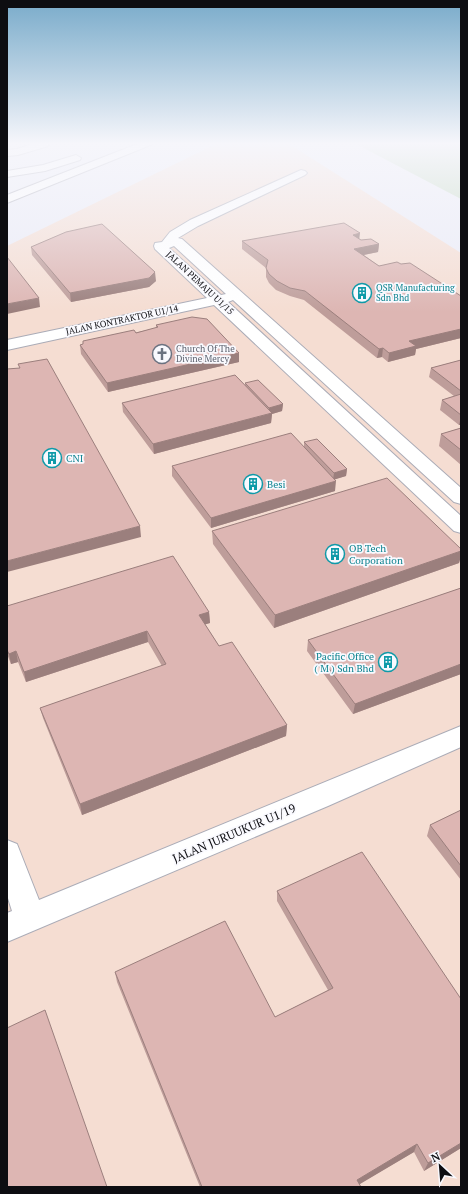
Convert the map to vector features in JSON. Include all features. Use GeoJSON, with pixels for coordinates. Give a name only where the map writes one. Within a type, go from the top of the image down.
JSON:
{"type":"FeatureCollection","features":[{"type":"Feature","properties":{"kind":"main road","name":"JALAN PEMAJU U1/15"},"geometry":{"type":"LineString","coordinates":[[244,200],[194,223],[174,235],[167,244],[160,246],[224,294],[461,498]]}},
{"type":"Feature","properties":{"kind":"main road","name":"JALAN PEMAJU U1/15"},"geometry":{"type":"LineString","coordinates":[[224,294],[461,528]]}},
{"type":"Feature","properties":{"kind":"main road","name":"JALAN KONTRAKTOR U1/14"},"geometry":{"type":"LineString","coordinates":[[7,334],[224,294]]}},
{"type":"Feature","properties":{"kind":"main road","name":"JALAN KONTRAKTOR U1/14"},"geometry":{"type":"LineString","coordinates":[[7,345],[224,294]]}},
{"type":"Feature","properties":{"kind":"main road","name":"JALAN JURUUKUR U1/19"},"geometry":{"type":"LineString","coordinates":[[19,923],[318,798],[461,736]]}},
{"type":"Feature","properties":{"kind":"main road"},"geometry":{"type":"LineString","coordinates":[[7,853],[19,923]]}},
{"type":"Feature","properties":{"kind":"shaded area"},"geometry":{"type":"Polygon","coordinates":[[[102,200],[377,200],[461,253],[461,1187],[7,1187],[7,246],[102,200]]]}},
{"type":"Feature","properties":{"kind":"building","name":"QSR Manufacturing Sdn Bhd"},"geometry":{"type":"Polygon","coordinates":[[[344,223],[360,233],[353,235],[361,240],[371,239],[379,244],[354,249],[379,266],[397,262],[401,264],[410,263],[461,296],[461,329],[409,341],[416,346],[389,353],[383,348],[379,349],[305,291],[290,288],[277,281],[269,274],[266,268],[268,260],[242,241],[344,223]]]}},
{"type":"Feature","properties":{"kind":"building"},"geometry":{"type":"Polygon","coordinates":[[[102,224],[155,272],[149,278],[70,293],[31,247],[66,232],[102,224]]]}},
{"type":"Feature","properties":{"kind":"building"},"geometry":{"type":"Polygon","coordinates":[[[7,257],[39,298],[7,304],[7,257]]]}},
{"type":"Feature","properties":{"kind":"building"},"geometry":{"type":"Polygon","coordinates":[[[192,317],[207,319],[239,353],[107,383],[80,345],[83,344],[83,341],[134,330],[136,333],[158,327],[156,325],[192,317]]]}},
{"type":"Feature","properties":{"kind":"building","name":"CNI"},"geometry":{"type":"Polygon","coordinates":[[[47,359],[140,526],[7,561],[7,369],[20,368],[18,364],[47,359]]]}},
{"type":"Feature","properties":{"kind":"building"},"geometry":{"type":"Polygon","coordinates":[[[461,360],[461,391],[431,368],[461,360]]]}},
{"type":"Feature","properties":{"kind":"building"},"geometry":{"type":"Polygon","coordinates":[[[235,375],[272,413],[153,444],[122,403],[235,375]]]}},
{"type":"Feature","properties":{"kind":"building"},"geometry":{"type":"Polygon","coordinates":[[[258,380],[283,404],[269,408],[245,383],[258,380]]]}},
{"type":"Feature","properties":{"kind":"building"},"geometry":{"type":"Polygon","coordinates":[[[461,394],[461,415],[442,400],[461,394]]]}},
{"type":"Feature","properties":{"kind":"building"},"geometry":{"type":"Polygon","coordinates":[[[461,428],[461,450],[441,434],[461,428]]]}},
{"type":"Feature","properties":{"kind":"building","name":"Besi"},"geometry":{"type":"Polygon","coordinates":[[[291,433],[336,481],[211,518],[172,466],[291,433]]]}},
{"type":"Feature","properties":{"kind":"building"},"geometry":{"type":"Polygon","coordinates":[[[317,439],[347,469],[334,473],[304,442],[317,439]]]}},
{"type":"Feature","properties":{"kind":"building","name":"OB Tech Corporation"},"geometry":{"type":"Polygon","coordinates":[[[387,478],[461,549],[461,551],[275,615],[212,531],[387,478]]]}},
{"type":"Feature","properties":{"kind":"building"},"geometry":{"type":"Polygon","coordinates":[[[173,556],[209,612],[199,615],[219,646],[232,642],[287,725],[80,804],[40,708],[166,664],[147,631],[24,672],[16,651],[9,654],[7,650],[7,606],[173,556]]]}},
{"type":"Feature","properties":{"kind":"building","name":"Pacific Office ( M ) Sdn Bhd"},"geometry":{"type":"Polygon","coordinates":[[[461,588],[461,664],[355,704],[308,640],[461,588]]]}},
{"type":"Feature","properties":{"kind":"building"},"geometry":{"type":"Polygon","coordinates":[[[461,810],[461,866],[430,825],[461,810]]]}},
{"type":"Feature","properties":{"kind":"building"},"geometry":{"type":"Polygon","coordinates":[[[362,852],[461,999],[461,1143],[428,1163],[417,1144],[357,1180],[361,1187],[202,1187],[115,972],[225,921],[275,1017],[333,988],[277,891],[362,852]]]}},
{"type":"Feature","properties":{"kind":"building"},"geometry":{"type":"Polygon","coordinates":[[[45,1010],[107,1187],[7,1187],[7,1028],[45,1010]]]}},
{"type":"Feature","properties":{"kind":"place","name":"QSR Manufacturing Sdn Bhd"},"geometry":{"type":"Point","coordinates":[362,293]}},
{"type":"Feature","properties":{"kind":"place","name":"Church Of The Divine Mercy"},"geometry":{"type":"Point","coordinates":[162,354]}},
{"type":"Feature","properties":{"kind":"place","name":"CNI"},"geometry":{"type":"Point","coordinates":[52,458]}},
{"type":"Feature","properties":{"kind":"place","name":"Besi"},"geometry":{"type":"Point","coordinates":[253,484]}},
{"type":"Feature","properties":{"kind":"place","name":"OB Tech Corporation"},"geometry":{"type":"Point","coordinates":[335,554]}},
{"type":"Feature","properties":{"kind":"place","name":"Pacific Office ( M ) Sdn Bhd"},"geometry":{"type":"Point","coordinates":[388,662]}}]}
